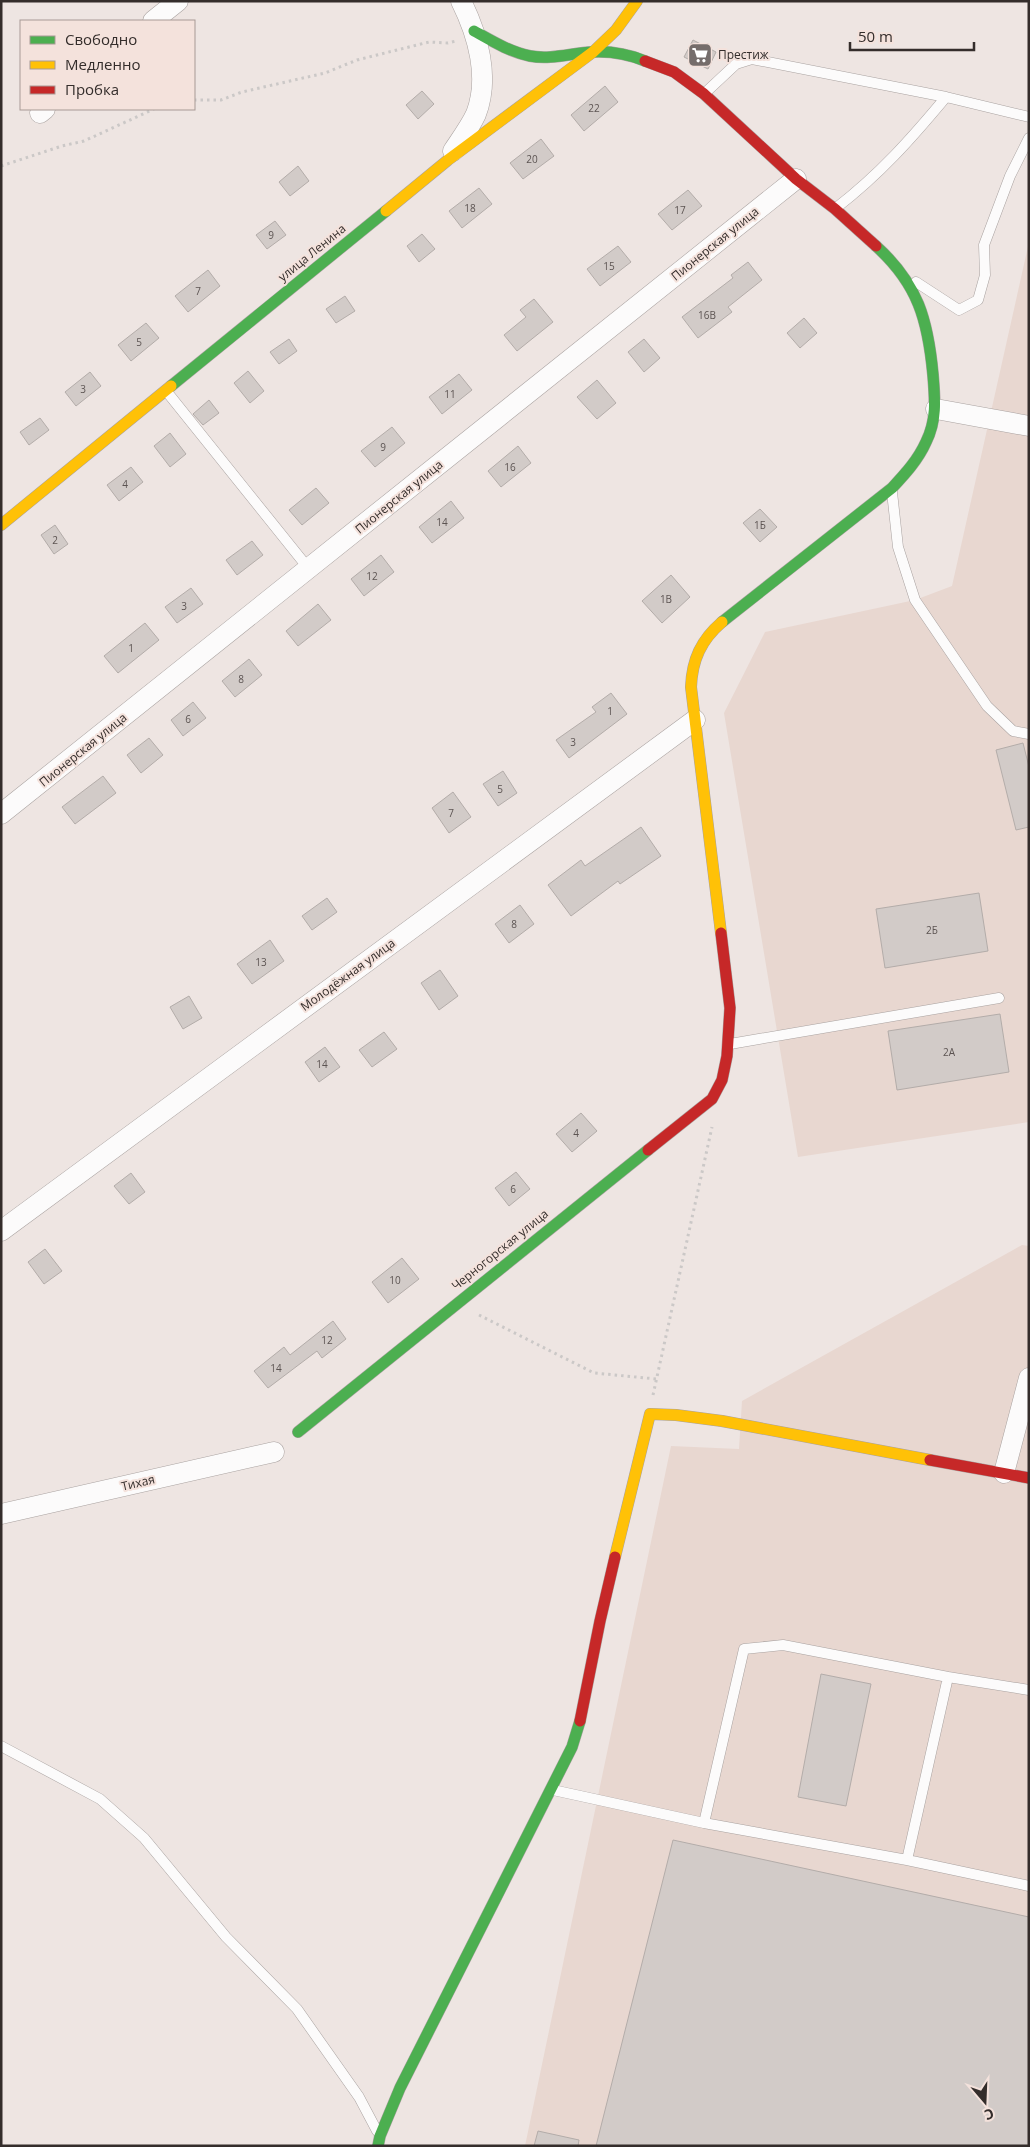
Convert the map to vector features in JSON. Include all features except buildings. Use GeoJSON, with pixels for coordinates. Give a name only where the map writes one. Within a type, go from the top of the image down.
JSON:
{"type":"FeatureCollection","features":[{"type":"Feature","properties":{"kind":"street"},"geometry":{"type":"LineString","coordinates":[[155,20],[178,1]]}},
{"type":"Feature","properties":{"kind":"street"},"geometry":{"type":"LineString","coordinates":[[448,160],[476,115],[482,92],[482,67],[474,31],[461,1]]}},
{"type":"Feature","properties":{"kind":"street","name":"улица Ленина"},"geometry":{"type":"LineString","coordinates":[[1,524],[167,391],[448,160],[593,52],[616,30],[637,1]]}},
{"type":"Feature","properties":{"kind":"street"},"geometry":{"type":"LineString","coordinates":[[474,31],[506,48],[531,56],[554,57],[593,52],[627,54],[674,72],[704,94],[796,179],[835,209],[889,258],[904,275],[924,316],[930,340],[936,409],[927,441],[915,462],[892,488],[719,625],[700,646],[692,666],[691,687],[730,1008],[729,1044]]}},
{"type":"Feature","properties":{"kind":"street","name":"Пионерская улица"},"geometry":{"type":"LineString","coordinates":[[1,814],[796,179]]}},
{"type":"Feature","properties":{"kind":"street"},"geometry":{"type":"LineString","coordinates":[[936,409],[1029,426]]}},
{"type":"Feature","properties":{"kind":"street","name":"Молодёжная улица"},"geometry":{"type":"LineString","coordinates":[[1,1230],[695,720]]}},
{"type":"Feature","properties":{"kind":"street","name":"Черногорская улица"},"geometry":{"type":"LineString","coordinates":[[298,1432],[712,1099],[720,1090],[729,1044]]}},
{"type":"Feature","properties":{"kind":"street"},"geometry":{"type":"LineString","coordinates":[[1004,1473],[1029,1378]]}},
{"type":"Feature","properties":{"kind":"street"},"geometry":{"type":"LineString","coordinates":[[379,2141],[400,2088],[549,1789],[572,1747],[583,1711],[600,1621],[650,1414],[676,1415],[722,1421],[1029,1478]]}},
{"type":"Feature","properties":{"kind":"street","name":"Тихая"},"geometry":{"type":"LineString","coordinates":[[1,1514],[274,1452]]}},
{"type":"Feature","properties":{"kind":"lane"},"geometry":{"type":"LineString","coordinates":[[704,94],[736,64],[752,59],[946,97],[1029,117]]}},
{"type":"Feature","properties":{"kind":"lane"},"geometry":{"type":"LineString","coordinates":[[835,209],[867,184],[903,148],[946,97]]}},
{"type":"Feature","properties":{"kind":"lane"},"geometry":{"type":"LineString","coordinates":[[904,275],[959,310],[978,300],[985,275],[984,245],[1010,176],[1029,138]]}},
{"type":"Feature","properties":{"kind":"lane"},"geometry":{"type":"LineString","coordinates":[[167,391],[309,569]]}},
{"type":"Feature","properties":{"kind":"lane"},"geometry":{"type":"LineString","coordinates":[[892,488],[898,547],[915,600],[987,706],[1013,731],[1029,734]]}},
{"type":"Feature","properties":{"kind":"lane"},"geometry":{"type":"LineString","coordinates":[[729,1044],[999,998]]}},
{"type":"Feature","properties":{"kind":"lane"},"geometry":{"type":"LineString","coordinates":[[704,1823],[744,1649],[783,1645],[948,1677],[1029,1690]]}},
{"type":"Feature","properties":{"kind":"lane"},"geometry":{"type":"LineString","coordinates":[[907,1860],[948,1677]]}},
{"type":"Feature","properties":{"kind":"lane"},"geometry":{"type":"LineString","coordinates":[[1,1746],[100,1798],[144,1838],[226,1937],[297,2009],[359,2097],[379,2141]]}},
{"type":"Feature","properties":{"kind":"lane"},"geometry":{"type":"LineString","coordinates":[[549,1789],[704,1823],[907,1860],[1029,1886]]}},
{"type":"Feature","properties":{"kind":"path"},"geometry":{"type":"LineString","coordinates":[[195,100],[221,100],[242,92],[325,73],[357,60],[430,42],[448,43],[459,40],[474,31]]}},
{"type":"Feature","properties":{"kind":"path"},"geometry":{"type":"LineString","coordinates":[[1,166],[62,146],[84,142],[152,110]]}},
{"type":"Feature","properties":{"kind":"path"},"geometry":{"type":"LineString","coordinates":[[650,1414],[713,1119]]}},
{"type":"Feature","properties":{"kind":"path"},"geometry":{"type":"LineString","coordinates":[[456,1303],[594,1373],[656,1379]]}},
{"type":"Feature","properties":{"kind":"shaded area"},"geometry":{"type":"Polygon","coordinates":[[[1029,242],[1029,1122],[798,1157],[724,713],[765,632],[915,600],[952,586],[1029,242]]]}},
{"type":"Feature","properties":{"kind":"shaded area"},"geometry":{"type":"Polygon","coordinates":[[[1022,1245],[1029,1246],[1029,2146],[525,2146],[671,1446],[739,1449],[742,1401],[1022,1245]]]}},
{"type":"Feature","properties":{"kind":"traffic: fast"},"geometry":{"type":"LineString","coordinates":[[474,31],[508,49],[530,56],[546,57],[606,52],[626,55],[645,61]]}},
{"type":"Feature","properties":{"kind":"traffic: fast"},"geometry":{"type":"LineString","coordinates":[[171,386],[386,211]]}},
{"type":"Feature","properties":{"kind":"traffic: fast"},"geometry":{"type":"LineString","coordinates":[[722,622],[892,488],[915,461],[930,434],[934,417],[934,392],[931,355],[924,320],[911,289],[902,274],[876,246]]}},
{"type":"Feature","properties":{"kind":"traffic: fast"},"geometry":{"type":"LineString","coordinates":[[298,1432],[648,1150]]}},
{"type":"Feature","properties":{"kind":"traffic: fast"},"geometry":{"type":"LineString","coordinates":[[378,2146],[380,2136],[400,2088],[572,1747],[580,1721]]}},
{"type":"Feature","properties":{"kind":"traffic: slow"},"geometry":{"type":"LineString","coordinates":[[386,211],[448,160],[593,52],[616,30],[637,1]]}},
{"type":"Feature","properties":{"kind":"traffic: slow"},"geometry":{"type":"LineString","coordinates":[[1,525],[171,386]]}},
{"type":"Feature","properties":{"kind":"traffic: slow"},"geometry":{"type":"LineString","coordinates":[[721,933],[691,687],[693,668],[699,651],[708,636],[722,622]]}},
{"type":"Feature","properties":{"kind":"traffic: slow"},"geometry":{"type":"LineString","coordinates":[[615,1557],[650,1414],[676,1415],[722,1421],[930,1460]]}},
{"type":"Feature","properties":{"kind":"traffic: jam"},"geometry":{"type":"LineString","coordinates":[[645,61],[674,72],[704,94],[796,179],[835,209],[876,246]]}},
{"type":"Feature","properties":{"kind":"traffic: jam"},"geometry":{"type":"LineString","coordinates":[[648,1150],[712,1099],[722,1080],[727,1056],[730,1008],[721,933]]}},
{"type":"Feature","properties":{"kind":"traffic: jam"},"geometry":{"type":"LineString","coordinates":[[930,1460],[1029,1478]]}},
{"type":"Feature","properties":{"kind":"traffic: jam"},"geometry":{"type":"LineString","coordinates":[[580,1721],[615,1557]]}},
{"type":"Feature","properties":{"kind":"place","name":"Престиж"},"geometry":{"type":"Point","coordinates":[700,55]}}]}
